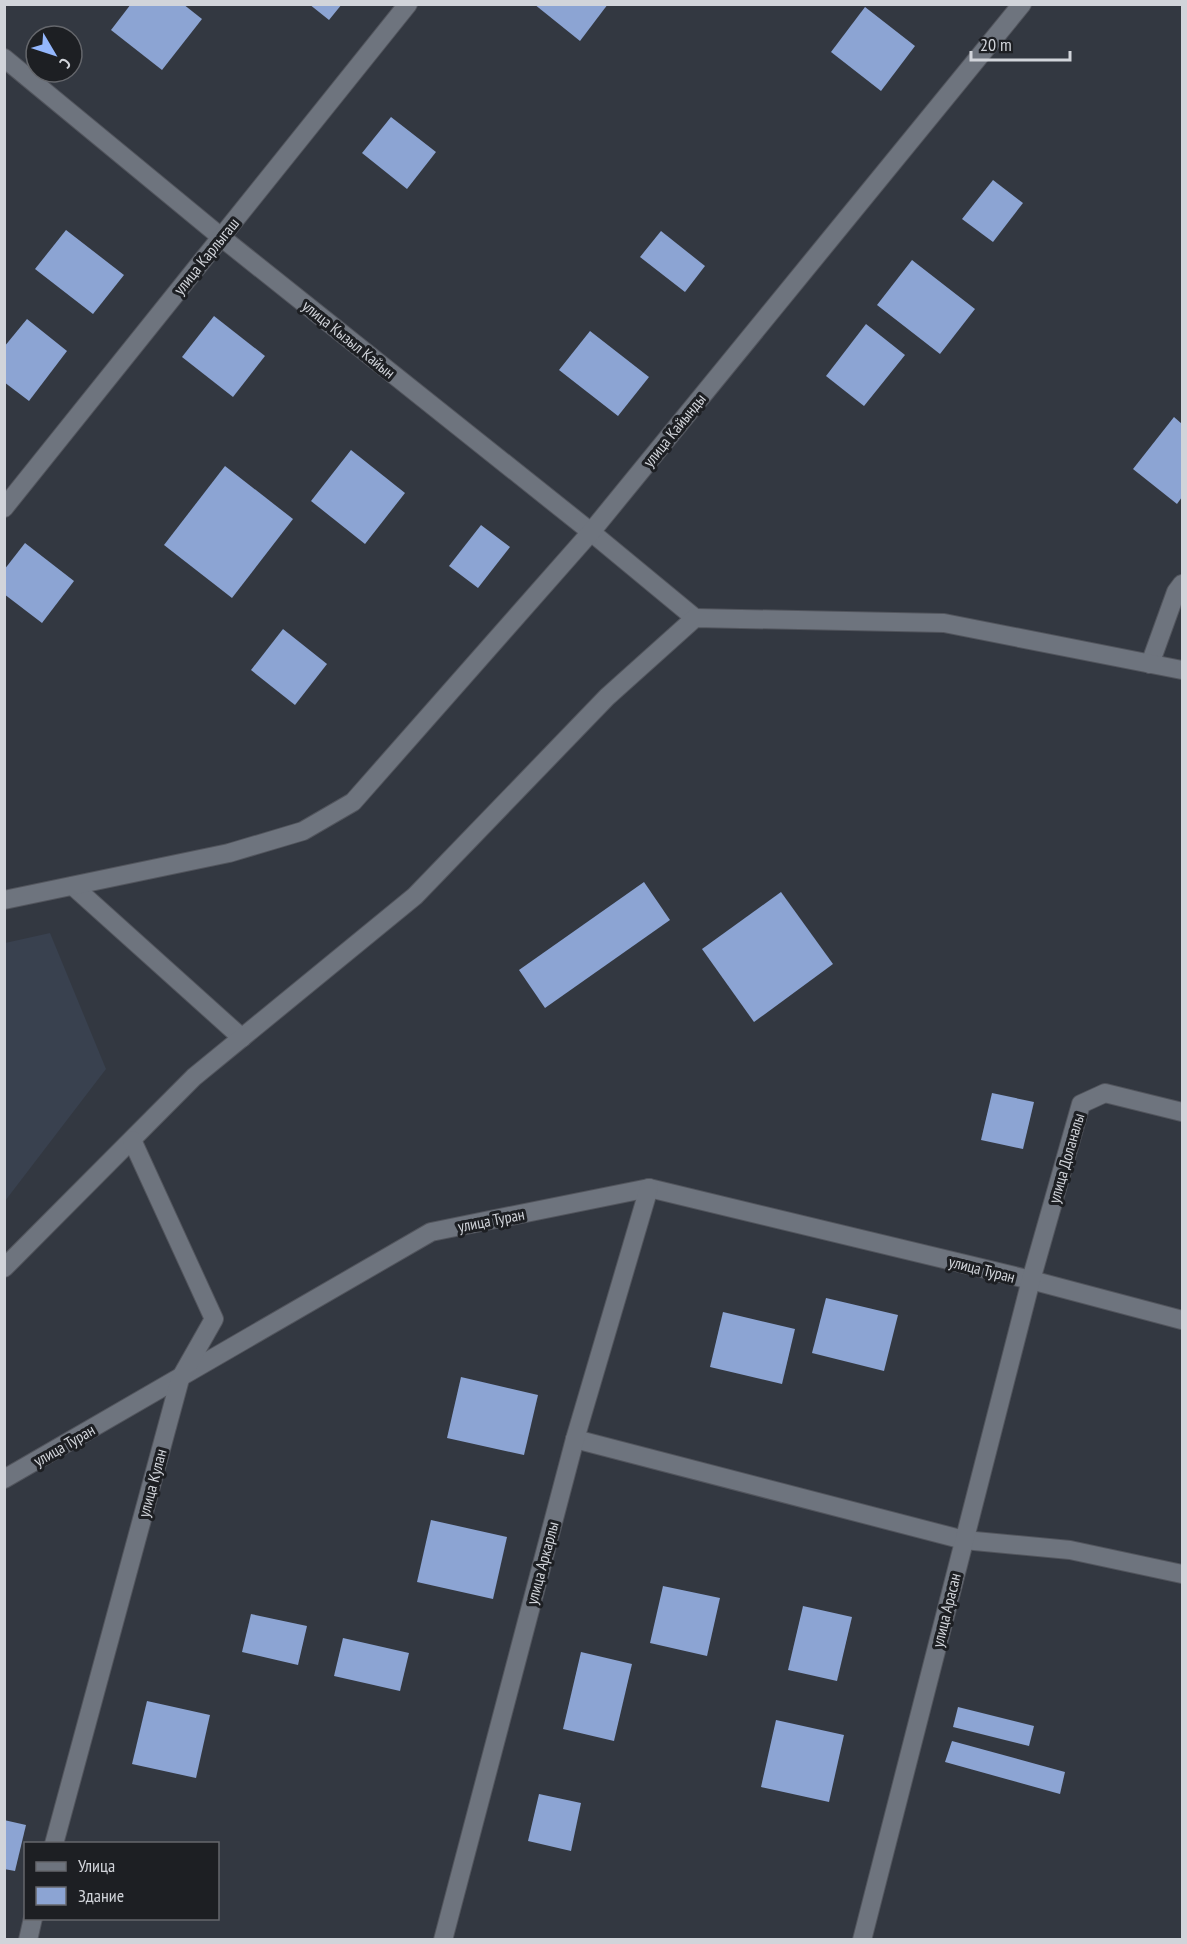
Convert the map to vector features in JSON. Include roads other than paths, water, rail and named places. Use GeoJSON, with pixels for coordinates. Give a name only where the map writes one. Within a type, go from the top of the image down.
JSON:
{"type":"FeatureCollection","features":[{"type":"Feature","properties":{"kind":"street","name":"улица Карлыгаш"},"geometry":{"type":"LineString","coordinates":[[4,508],[408,4]]}},
{"type":"Feature","properties":{"kind":"street","name":"улица Кайынды"},"geometry":{"type":"LineString","coordinates":[[4,900],[230,853],[303,831],[352,802],[591,532],[1022,4]]}},
{"type":"Feature","properties":{"kind":"street","name":"улица Кызыл Кайын"},"geometry":{"type":"LineString","coordinates":[[4,58],[221,237],[591,532],[695,618]]}},
{"type":"Feature","properties":{"kind":"street"},"geometry":{"type":"LineString","coordinates":[[1150,664],[1176,592],[1182,584]]}},
{"type":"Feature","properties":{"kind":"street"},"geometry":{"type":"LineString","coordinates":[[4,1268],[194,1077],[415,896],[607,698],[695,618],[944,623],[1182,670]]}},
{"type":"Feature","properties":{"kind":"street"},"geometry":{"type":"LineString","coordinates":[[73,886],[242,1038]]}},
{"type":"Feature","properties":{"kind":"street","name":"улица Доланалы"},"geometry":{"type":"LineString","coordinates":[[1031,1281],[1081,1104],[1105,1093],[1182,1112]]}},
{"type":"Feature","properties":{"kind":"street","name":"улица Кулан"},"geometry":{"type":"LineString","coordinates":[[55,1842],[180,1379],[214,1319],[132,1140]]}},
{"type":"Feature","properties":{"kind":"street","name":"улица Туран"},"geometry":{"type":"LineString","coordinates":[[4,1479],[431,1232],[649,1188],[1182,1320]]}},
{"type":"Feature","properties":{"kind":"street","name":"улица Аркарлы"},"geometry":{"type":"LineString","coordinates":[[443,1940],[575,1439],[649,1188]]}},
{"type":"Feature","properties":{"kind":"street","name":"улица Арасан"},"geometry":{"type":"LineString","coordinates":[[862,1940],[1031,1281]]}},
{"type":"Feature","properties":{"kind":"street"},"geometry":{"type":"LineString","coordinates":[[575,1439],[964,1540],[1071,1550],[1182,1574]]}},
{"type":"Feature","properties":{"kind":"street"},"geometry":{"type":"LineString","coordinates":[[28,1940],[33,1920]]}}]}
